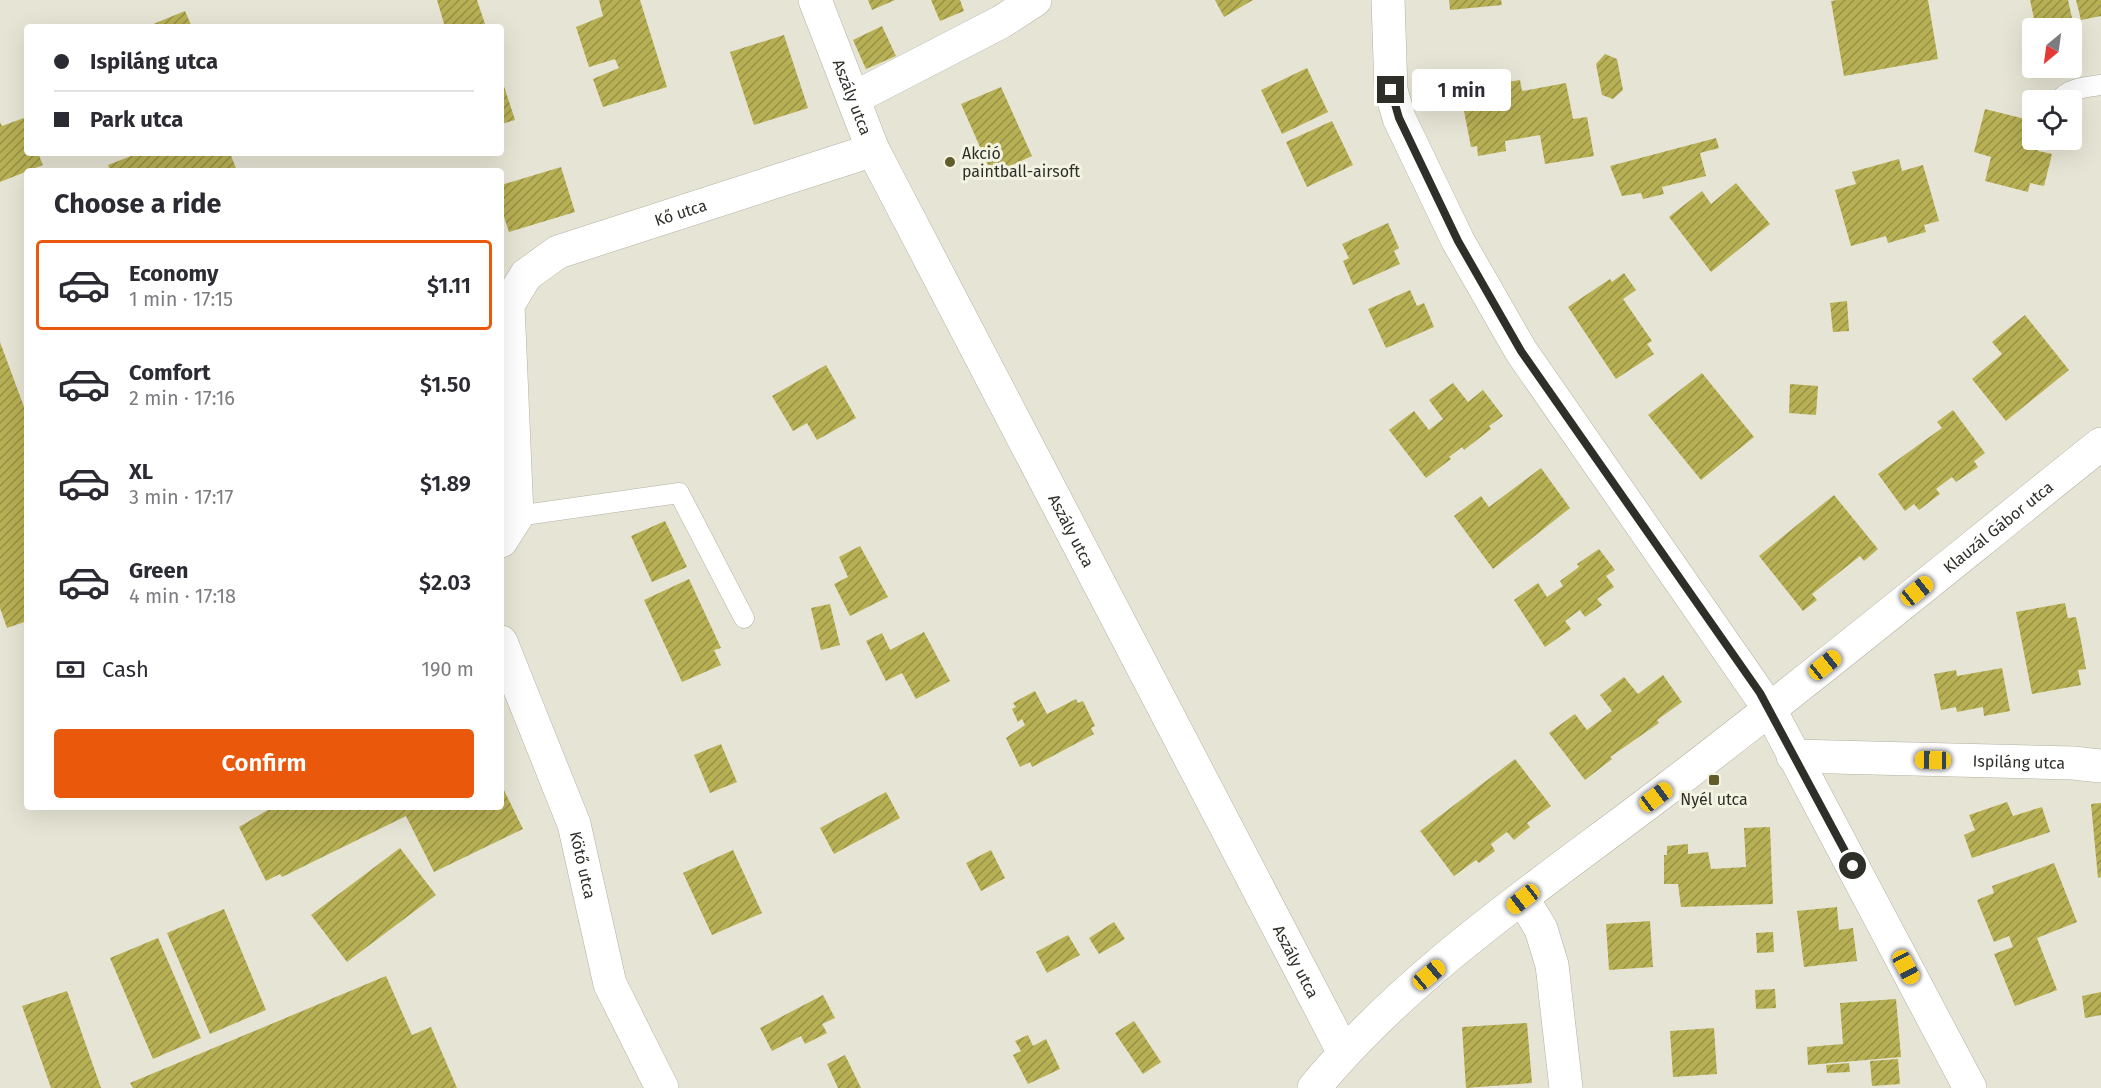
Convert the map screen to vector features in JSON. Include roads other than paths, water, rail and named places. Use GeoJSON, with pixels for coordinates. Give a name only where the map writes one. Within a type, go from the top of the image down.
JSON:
{"type":"FeatureCollection","features":[{"type":"Feature","properties":{"kind":"street","name":"Aszály utca"},"geometry":{"type":"LineString","coordinates":[[815,0],[873,150],[1344,1053]]}},
{"type":"Feature","properties":{"kind":"street"},"geometry":{"type":"LineString","coordinates":[[854,98],[1001,22],[1035,0]]}},
{"type":"Feature","properties":{"kind":"street"},"geometry":{"type":"LineString","coordinates":[[1388,0],[1391,90],[1396,109],[1458,241],[1521,351],[1770,710],[1970,1088]]}},
{"type":"Feature","properties":{"kind":"street","name":"Kő utca"},"geometry":{"type":"LineString","coordinates":[[509,528],[508,305],[526,275],[558,252],[873,150]]}},
{"type":"Feature","properties":{"kind":"street","name":"Klauzál Gábor utca"},"geometry":{"type":"LineString","coordinates":[[1314,1088],[1344,1053],[1395,1003],[1523,899],[1770,710],[2101,444]]}},
{"type":"Feature","properties":{"kind":"street","name":"Kötő utca"},"geometry":{"type":"LineString","coordinates":[[504,649],[574,824],[610,984],[662,1088]]}},
{"type":"Feature","properties":{"kind":"street","name":"Ispiláng utca"},"geometry":{"type":"LineString","coordinates":[[1793,756],[2073,763],[2101,766]]}},
{"type":"Feature","properties":{"kind":"street"},"geometry":{"type":"LineString","coordinates":[[1523,899],[1541,929],[1552,965],[1566,1088]]}},
{"type":"Feature","properties":{"kind":"lane"},"geometry":{"type":"LineString","coordinates":[[2075,90],[2101,85]]}},
{"type":"Feature","properties":{"kind":"lane"},"geometry":{"type":"LineString","coordinates":[[509,528],[679,493],[744,618]]}},
{"type":"Feature","properties":{"kind":"place","name":"Akció paintball-airsoft"},"geometry":{"type":"Point","coordinates":[950,162]}},
{"type":"Feature","properties":{"kind":"place","name":"Nyél utca"},"geometry":{"type":"Point","coordinates":[1714,780]}}]}
